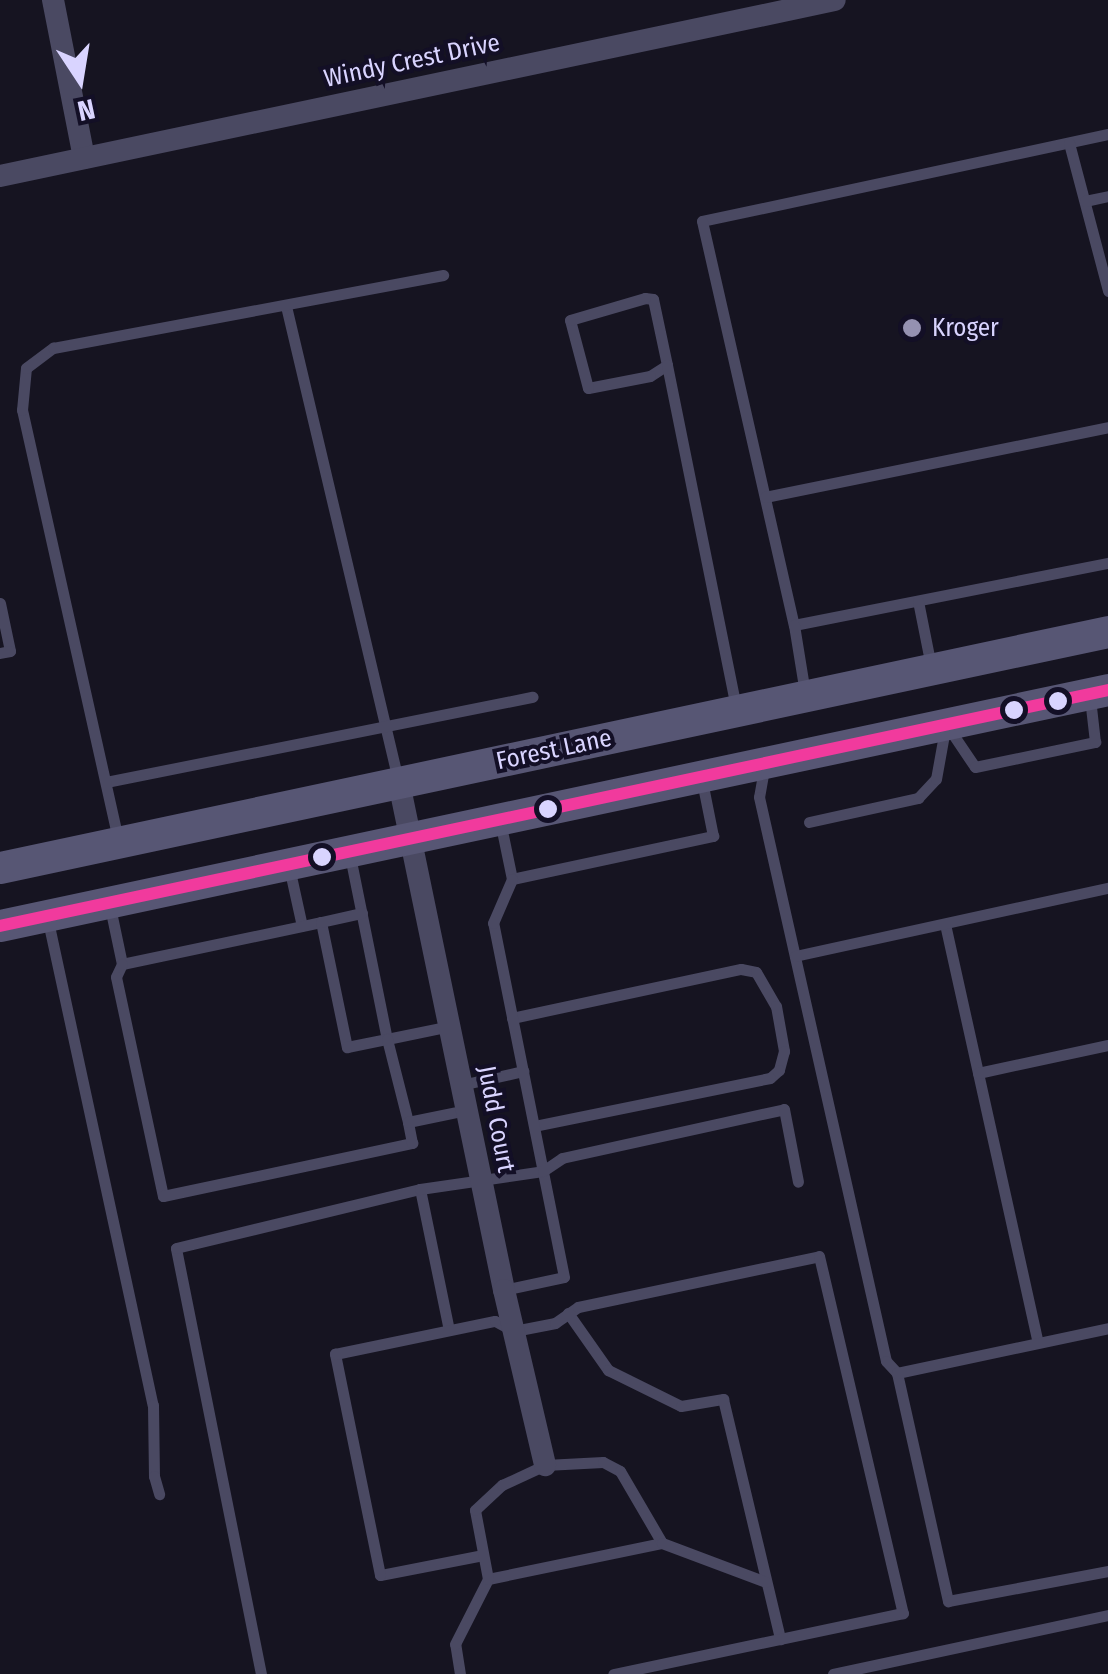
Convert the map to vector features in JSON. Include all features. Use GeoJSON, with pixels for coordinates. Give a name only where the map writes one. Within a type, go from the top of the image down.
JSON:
{"type":"FeatureCollection","features":[{"type":"Feature","properties":{"kind":"main road","name":"Forest Lane"},"geometry":{"type":"LineString","coordinates":[[0,868],[1108,632]]}},
{"type":"Feature","properties":{"kind":"main road"},"geometry":{"type":"LineString","coordinates":[[932,670],[946,725]]}},
{"type":"Feature","properties":{"kind":"main road"},"geometry":{"type":"LineString","coordinates":[[0,926],[1098,692]]}},
{"type":"Feature","properties":{"kind":"main road"},"geometry":{"type":"LineString","coordinates":[[689,722],[701,776]]}},
{"type":"Feature","properties":{"kind":"street"},"geometry":{"type":"LineString","coordinates":[[52,0],[84,158]]}},
{"type":"Feature","properties":{"kind":"street","name":"Windy Crest Drive"},"geometry":{"type":"LineString","coordinates":[[0,176],[835,0]]}},
{"type":"Feature","properties":{"kind":"street","name":"Judd Court"},"geometry":{"type":"LineString","coordinates":[[399,782],[504,1290],[545,1464]]}},
{"type":"Feature","properties":{"kind":"lane"},"geometry":{"type":"LineString","coordinates":[[806,697],[794,625],[702,221],[1108,134]]}},
{"type":"Feature","properties":{"kind":"lane"},"geometry":{"type":"LineString","coordinates":[[1069,143],[1108,291]]}},
{"type":"Feature","properties":{"kind":"lane"},"geometry":{"type":"LineString","coordinates":[[1085,201],[1108,196]]}},
{"type":"Feature","properties":{"kind":"lane"},"geometry":{"type":"LineString","coordinates":[[119,843],[22,410],[26,368],[53,348],[444,276]]}},
{"type":"Feature","properties":{"kind":"lane"},"geometry":{"type":"LineString","coordinates":[[667,364],[650,376],[588,388],[570,320],[653,299],[667,364],[737,712]]}},
{"type":"Feature","properties":{"kind":"lane"},"geometry":{"type":"LineString","coordinates":[[286,306],[399,782]]}},
{"type":"Feature","properties":{"kind":"lane"},"geometry":{"type":"LineString","coordinates":[[765,497],[1108,427]]}},
{"type":"Feature","properties":{"kind":"lane"},"geometry":{"type":"LineString","coordinates":[[794,625],[1108,563]]}},
{"type":"Feature","properties":{"kind":"lane"},"geometry":{"type":"LineString","coordinates":[[918,601],[932,670]]}},
{"type":"Feature","properties":{"kind":"lane"},"geometry":{"type":"LineString","coordinates":[[0,603],[10,651],[0,653]]}},
{"type":"Feature","properties":{"kind":"lane"},"geometry":{"type":"LineString","coordinates":[[946,725],[975,767],[1095,742],[1098,692]]}},
{"type":"Feature","properties":{"kind":"lane"},"geometry":{"type":"LineString","coordinates":[[106,782],[533,697]]}},
{"type":"Feature","properties":{"kind":"lane"},"geometry":{"type":"LineString","coordinates":[[809,822],[918,798],[936,779],[946,725]]}},
{"type":"Feature","properties":{"kind":"lane"},"geometry":{"type":"LineString","coordinates":[[765,763],[759,797],[886,1360],[898,1373],[948,1602],[1108,1572]]}},
{"type":"Feature","properties":{"kind":"lane"},"geometry":{"type":"LineString","coordinates":[[512,879],[713,836],[701,776]]}},
{"type":"Feature","properties":{"kind":"lane"},"geometry":{"type":"LineString","coordinates":[[500,819],[512,879],[492,922],[564,1277],[504,1290]]}},
{"type":"Feature","properties":{"kind":"lane"},"geometry":{"type":"LineString","coordinates":[[110,902],[122,964],[116,977],[164,1196],[412,1143],[349,851]]}},
{"type":"Feature","properties":{"kind":"lane"},"geometry":{"type":"LineString","coordinates":[[288,864],[302,926]]}},
{"type":"Feature","properties":{"kind":"lane"},"geometry":{"type":"LineString","coordinates":[[796,956],[1108,888]]}},
{"type":"Feature","properties":{"kind":"lane"},"geometry":{"type":"LineString","coordinates":[[122,964],[362,913]]}},
{"type":"Feature","properties":{"kind":"lane"},"geometry":{"type":"LineString","coordinates":[[48,916],[153,1405],[154,1476],[159,1494]]}},
{"type":"Feature","properties":{"kind":"lane"},"geometry":{"type":"LineString","coordinates":[[321,922],[347,1047],[450,1026]]}},
{"type":"Feature","properties":{"kind":"lane"},"geometry":{"type":"LineString","coordinates":[[945,924],[1038,1342]]}},
{"type":"Feature","properties":{"kind":"lane"},"geometry":{"type":"LineString","coordinates":[[512,1018],[741,969],[756,972],[776,1006],[784,1051],[779,1070],[770,1078],[535,1126]]}},
{"type":"Feature","properties":{"kind":"lane"},"geometry":{"type":"LineString","coordinates":[[978,1073],[1108,1045]]}},
{"type":"Feature","properties":{"kind":"lane"},"geometry":{"type":"LineString","coordinates":[[462,1085],[523,1071]]}},
{"type":"Feature","properties":{"kind":"lane"},"geometry":{"type":"LineString","coordinates":[[261,1674],[176,1248],[420,1189],[544,1171],[562,1158],[784,1109],[798,1182]]}},
{"type":"Feature","properties":{"kind":"lane"},"geometry":{"type":"LineString","coordinates":[[408,1122],[466,1110]]}},
{"type":"Feature","properties":{"kind":"lane"},"geometry":{"type":"LineString","coordinates":[[420,1189],[449,1330]]}},
{"type":"Feature","properties":{"kind":"lane"},"geometry":{"type":"LineString","coordinates":[[483,1555],[380,1575],[335,1354],[495,1321],[514,1331],[555,1322],[578,1306],[818,1256],[903,1613],[614,1674]]}},
{"type":"Feature","properties":{"kind":"lane"},"geometry":{"type":"LineString","coordinates":[[568,1313],[608,1370],[681,1406],[723,1399],[780,1639]]}},
{"type":"Feature","properties":{"kind":"lane"},"geometry":{"type":"LineString","coordinates":[[898,1373],[1108,1328]]}},
{"type":"Feature","properties":{"kind":"lane"},"geometry":{"type":"LineString","coordinates":[[460,1674],[455,1644],[488,1579],[475,1510],[502,1485],[545,1464],[602,1462],[620,1470],[662,1542]]}},
{"type":"Feature","properties":{"kind":"lane"},"geometry":{"type":"LineString","coordinates":[[488,1579],[662,1542],[766,1582]]}},
{"type":"Feature","properties":{"kind":"lane"},"geometry":{"type":"LineString","coordinates":[[832,1674],[1108,1614]]}},
{"type":"Feature","properties":{"kind":"transit line"},"geometry":{"type":"LineString","coordinates":[[0,926],[1108,690]]}},
{"type":"Feature","properties":{"kind":"place","name":"Kroger"},"geometry":{"type":"Point","coordinates":[912,328]}}]}
